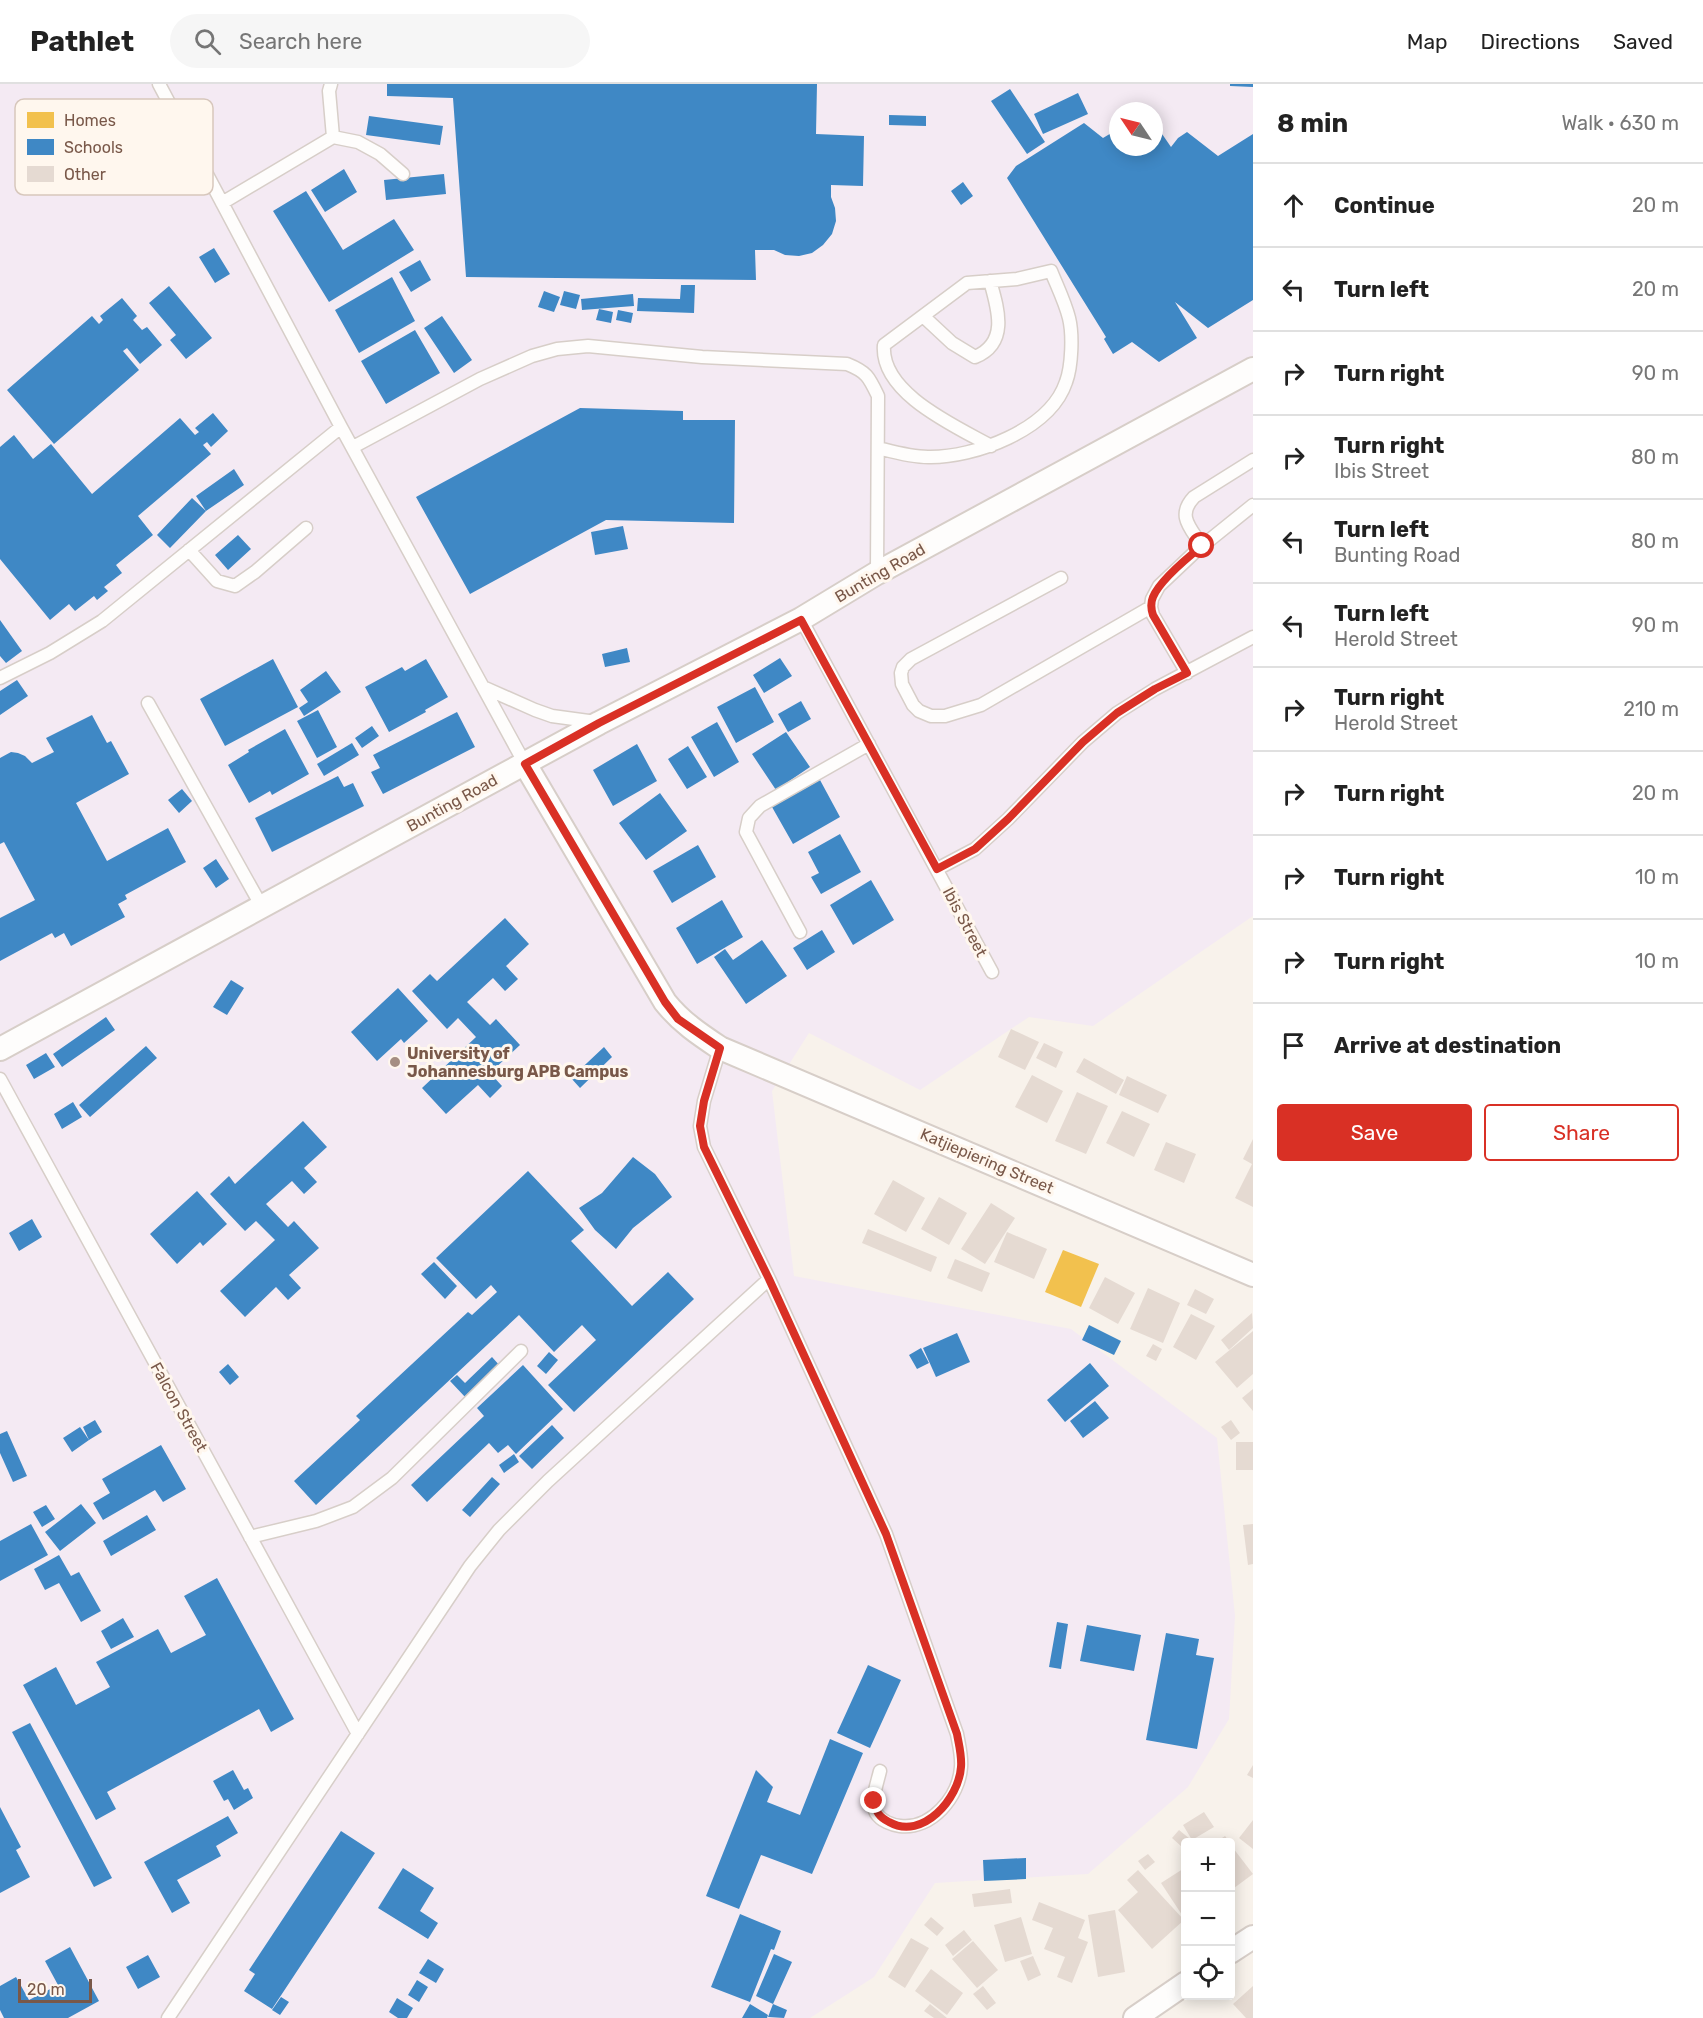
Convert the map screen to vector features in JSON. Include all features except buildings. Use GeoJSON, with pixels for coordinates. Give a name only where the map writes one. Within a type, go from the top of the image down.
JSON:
{"type":"FeatureCollection","features":[{"type":"Feature","properties":{"kind":"street","name":"Bunting Road"},"geometry":{"type":"LineString","coordinates":[[0,1049],[599,723],[801,620],[877,573],[1253,369]]}},
{"type":"Feature","properties":{"kind":"street","name":"Katjiepiering Street"},"geometry":{"type":"LineString","coordinates":[[525,764],[665,1002],[685,1024],[720,1048],[1253,1275]]}},
{"type":"Feature","properties":{"kind":"street"},"geometry":{"type":"LineString","coordinates":[[1235,1949],[1253,1937]]}},
{"type":"Feature","properties":{"kind":"street"},"geometry":{"type":"LineString","coordinates":[[1135,2018],[1181,1986]]}},
{"type":"Feature","properties":{"kind":"lane"},"geometry":{"type":"LineString","coordinates":[[159,84],[167,99]]}},
{"type":"Feature","properties":{"kind":"lane"},"geometry":{"type":"LineString","coordinates":[[331,84],[329,91],[333,137]]}},
{"type":"Feature","properties":{"kind":"lane"},"geometry":{"type":"LineString","coordinates":[[222,203],[333,137],[358,142],[380,154],[404,174]]}},
{"type":"Feature","properties":{"kind":"lane"},"geometry":{"type":"LineString","coordinates":[[213,186],[525,764]]}},
{"type":"Feature","properties":{"kind":"lane"},"geometry":{"type":"LineString","coordinates":[[878,448],[900,454],[927,457],[950,456],[991,446],[1031,425],[1046,412],[1059,397],[1067,382],[1070,364],[1070,320],[1051,271],[1017,279],[967,283],[884,345],[885,363],[897,383],[927,410],[991,446]]}},
{"type":"Feature","properties":{"kind":"lane"},"geometry":{"type":"LineString","coordinates":[[923,316],[952,343],[975,357],[986,353],[993,345],[999,327],[996,301],[990,281]]}},
{"type":"Feature","properties":{"kind":"lane"},"geometry":{"type":"LineString","coordinates":[[353,447],[480,379],[532,356],[557,349],[588,346],[702,357],[847,364],[862,370],[878,396],[877,573]]}},
{"type":"Feature","properties":{"kind":"lane"},"geometry":{"type":"LineString","coordinates":[[2,674],[50,653],[102,621],[341,426]]}},
{"type":"Feature","properties":{"kind":"lane"},"geometry":{"type":"LineString","coordinates":[[1202,546],[1185,516],[1186,505],[1194,497],[1253,460]]}},
{"type":"Feature","properties":{"kind":"lane"},"geometry":{"type":"LineString","coordinates":[[1187,673],[1153,615],[1152,599],[1159,586],[1202,546],[1253,505]]}},
{"type":"Feature","properties":{"kind":"lane"},"geometry":{"type":"LineString","coordinates":[[189,550],[217,581],[235,586],[255,572],[306,528]]}},
{"type":"Feature","properties":{"kind":"lane"},"geometry":{"type":"LineString","coordinates":[[1061,578],[910,659],[901,673],[902,684],[913,705],[919,711],[931,716],[945,716],[981,705],[1151,608]]}},
{"type":"Feature","properties":{"kind":"lane","name":"Ibis Street"},"geometry":{"type":"LineString","coordinates":[[801,620],[992,972]]}},
{"type":"Feature","properties":{"kind":"lane"},"geometry":{"type":"LineString","coordinates":[[937,869],[975,849],[1008,819],[1083,742],[1117,713],[1155,689],[1253,637]]}},
{"type":"Feature","properties":{"kind":"lane"},"geometry":{"type":"LineString","coordinates":[[483,687],[535,711],[599,723]]}},
{"type":"Feature","properties":{"kind":"lane"},"geometry":{"type":"LineString","coordinates":[[148,703],[262,907]]}},
{"type":"Feature","properties":{"kind":"lane"},"geometry":{"type":"LineString","coordinates":[[800,932],[746,832],[749,818],[760,806],[869,744]]}},
{"type":"Feature","properties":{"kind":"lane"},"geometry":{"type":"LineString","coordinates":[[720,1048],[704,1101],[700,1126],[704,1147],[769,1279],[886,1534],[957,1734],[961,1768],[951,1794],[942,1809],[923,1823],[908,1827],[893,1825],[876,1812],[874,1801],[880,1771]]}},
{"type":"Feature","properties":{"kind":"lane","name":"Falcon Street"},"geometry":{"type":"LineString","coordinates":[[0,1078],[358,1734]]}},
{"type":"Feature","properties":{"kind":"lane"},"geometry":{"type":"LineString","coordinates":[[168,2018],[470,1566],[500,1530],[548,1481],[769,1279]]}},
{"type":"Feature","properties":{"kind":"lane"},"geometry":{"type":"LineString","coordinates":[[250,1537],[316,1521],[353,1507],[392,1478],[520,1351]]}},
{"type":"Feature","properties":{"kind":"shaded area","name":"University of Johannesburg APB Campus"},"geometry":{"type":"Polygon","coordinates":[[[0,84],[1253,84],[1253,916],[1093,1026],[1029,1017],[920,1090],[809,1033],[772,1091],[794,1276],[1071,1329],[1217,1438],[1235,1616],[1229,1719],[1188,1787],[1088,1874],[935,1883],[874,1977],[810,2018],[0,2018],[0,84]]]}},
{"type":"Feature","properties":{"kind":"place","name":"University of Johannesburg APB Campus"},"geometry":{"type":"Point","coordinates":[395,1062]}},
{"type":"Feature","properties":{"kind":"route"},"geometry":{"type":"LineString","coordinates":[[874,1801],[876,1812],[893,1825],[908,1827],[923,1823],[934,1816],[942,1809],[958,1780],[961,1768],[957,1734],[886,1534],[769,1279],[704,1147],[700,1126],[704,1101],[720,1048],[678,1019],[665,1002],[525,764],[599,723],[801,620],[937,869],[975,849],[1008,819],[1083,742],[1117,713],[1155,689],[1187,673],[1153,615],[1152,599],[1159,586],[1202,546]]}}]}
